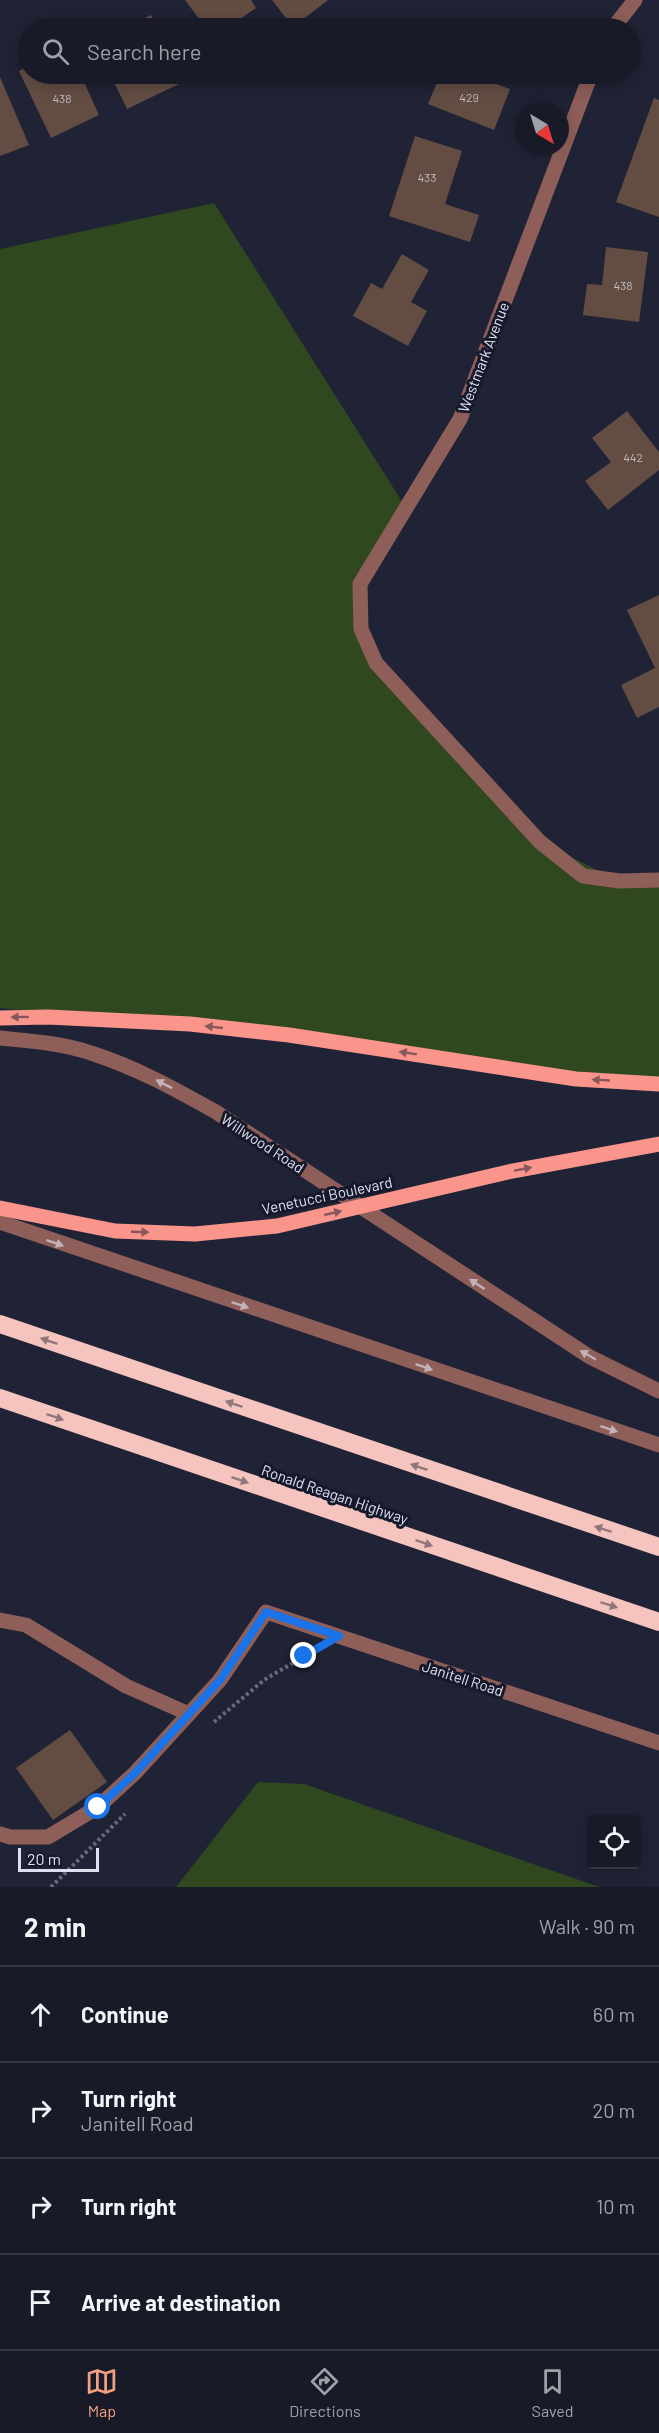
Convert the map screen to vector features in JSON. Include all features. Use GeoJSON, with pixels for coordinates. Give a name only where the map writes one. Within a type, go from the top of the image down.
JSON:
{"type":"FeatureCollection","features":[{"type":"Feature","properties":{"kind":"highway"},"geometry":{"type":"LineString","coordinates":[[0,1324],[659,1547]]}},
{"type":"Feature","properties":{"kind":"highway","name":"Ronald Reagan Highway"},"geometry":{"type":"LineString","coordinates":[[0,1398],[659,1622]]}},
{"type":"Feature","properties":{"kind":"main road"},"geometry":{"type":"LineString","coordinates":[[0,1018],[48,1017],[190,1024],[289,1035],[576,1079],[659,1084]]}},
{"type":"Feature","properties":{"kind":"main road","name":"Venetucci Boulevard"},"geometry":{"type":"LineString","coordinates":[[0,1208],[116,1231],[195,1234],[277,1226],[508,1172],[659,1144]]}},
{"type":"Feature","properties":{"kind":"street"},"geometry":{"type":"LineString","coordinates":[[621,18],[635,0]]}},
{"type":"Feature","properties":{"kind":"street","name":"Westmark Avenue"},"geometry":{"type":"LineString","coordinates":[[587,84],[460,419],[360,584],[361,629],[376,663],[540,842],[583,876],[620,881],[659,880]]}},
{"type":"Feature","properties":{"kind":"street","name":"Willwood Road"},"geometry":{"type":"LineString","coordinates":[[0,1038],[48,1042],[89,1052],[141,1072],[216,1112],[590,1357],[659,1391]]}},
{"type":"Feature","properties":{"kind":"street"},"geometry":{"type":"LineString","coordinates":[[0,1222],[659,1445]]}},
{"type":"Feature","properties":{"kind":"street","name":"Janitell Road"},"geometry":{"type":"LineString","coordinates":[[189,1714],[220,1680],[266,1612],[659,1743]]}},
{"type":"Feature","properties":{"kind":"street"},"geometry":{"type":"LineString","coordinates":[[0,1620],[26,1625],[126,1686],[189,1714],[135,1773],[98,1807],[48,1837],[10,1837],[0,1834]]}},
{"type":"Feature","properties":{"kind":"path"},"geometry":{"type":"LineString","coordinates":[[205,1729],[264,1680],[339,1636]]}},
{"type":"Feature","properties":{"kind":"path"},"geometry":{"type":"LineString","coordinates":[[51,1887],[133,1806]]}},
{"type":"Feature","properties":{"kind":"green space"},"geometry":{"type":"Polygon","coordinates":[[[214,203],[406,508],[360,584],[376,663],[540,842],[620,881],[659,880],[659,1082],[0,1008],[0,249],[214,203]]]}},
{"type":"Feature","properties":{"kind":"green space"},"geometry":{"type":"Polygon","coordinates":[[[258,1782],[304,1784],[599,1887],[176,1887],[258,1782]]]}},
{"type":"Feature","properties":{"kind":"building"},"geometry":{"type":"Polygon","coordinates":[[[185,0],[251,0],[256,8],[242,18],[198,18],[185,0]]]}},
{"type":"Feature","properties":{"kind":"building"},"geometry":{"type":"Polygon","coordinates":[[[272,0],[328,0],[305,18],[286,18],[272,0]]]}},
{"type":"Feature","properties":{"kind":"building"},"geometry":{"type":"Polygon","coordinates":[[[0,77],[29,145],[0,156],[0,77]]]}},
{"type":"Feature","properties":{"kind":"building"},"geometry":{"type":"Polygon","coordinates":[[[25,84],[85,84],[99,115],[51,138],[25,84]]]}},
{"type":"Feature","properties":{"kind":"building"},"geometry":{"type":"Polygon","coordinates":[[[115,84],[179,84],[127,109],[115,84]]]}},
{"type":"Feature","properties":{"kind":"building"},"geometry":{"type":"Polygon","coordinates":[[[436,84],[496,84],[510,89],[494,130],[428,104],[436,84]]]}},
{"type":"Feature","properties":{"kind":"building"},"geometry":{"type":"Polygon","coordinates":[[[654,98],[659,100],[659,217],[616,202],[654,98]]]}},
{"type":"Feature","properties":{"kind":"building"},"geometry":{"type":"Polygon","coordinates":[[[415,136],[462,151],[445,204],[479,215],[470,242],[389,216],[415,136]]]}},
{"type":"Feature","properties":{"kind":"building"},"geometry":{"type":"Polygon","coordinates":[[[606,247],[648,252],[639,322],[583,315],[587,284],[602,285],[606,247]]]}},
{"type":"Feature","properties":{"kind":"building"},"geometry":{"type":"Polygon","coordinates":[[[402,254],[429,270],[411,302],[427,311],[408,346],[353,316],[371,283],[382,289],[402,254]]]}},
{"type":"Feature","properties":{"kind":"building"},"geometry":{"type":"Polygon","coordinates":[[[627,411],[659,452],[659,470],[608,510],[585,481],[611,462],[592,438],[627,411]]]}},
{"type":"Feature","properties":{"kind":"building"},"geometry":{"type":"Polygon","coordinates":[[[659,595],[659,707],[637,718],[621,685],[655,668],[627,610],[659,595]]]}},
{"type":"Feature","properties":{"kind":"building"},"geometry":{"type":"Polygon","coordinates":[[[70,1730],[107,1782],[53,1820],[16,1768],[70,1730]]]}},
{"type":"Feature","properties":{"kind":"route"},"geometry":{"type":"LineString","coordinates":[[98,1807],[135,1773],[220,1680],[266,1612],[339,1636],[304,1656]]}}]}
